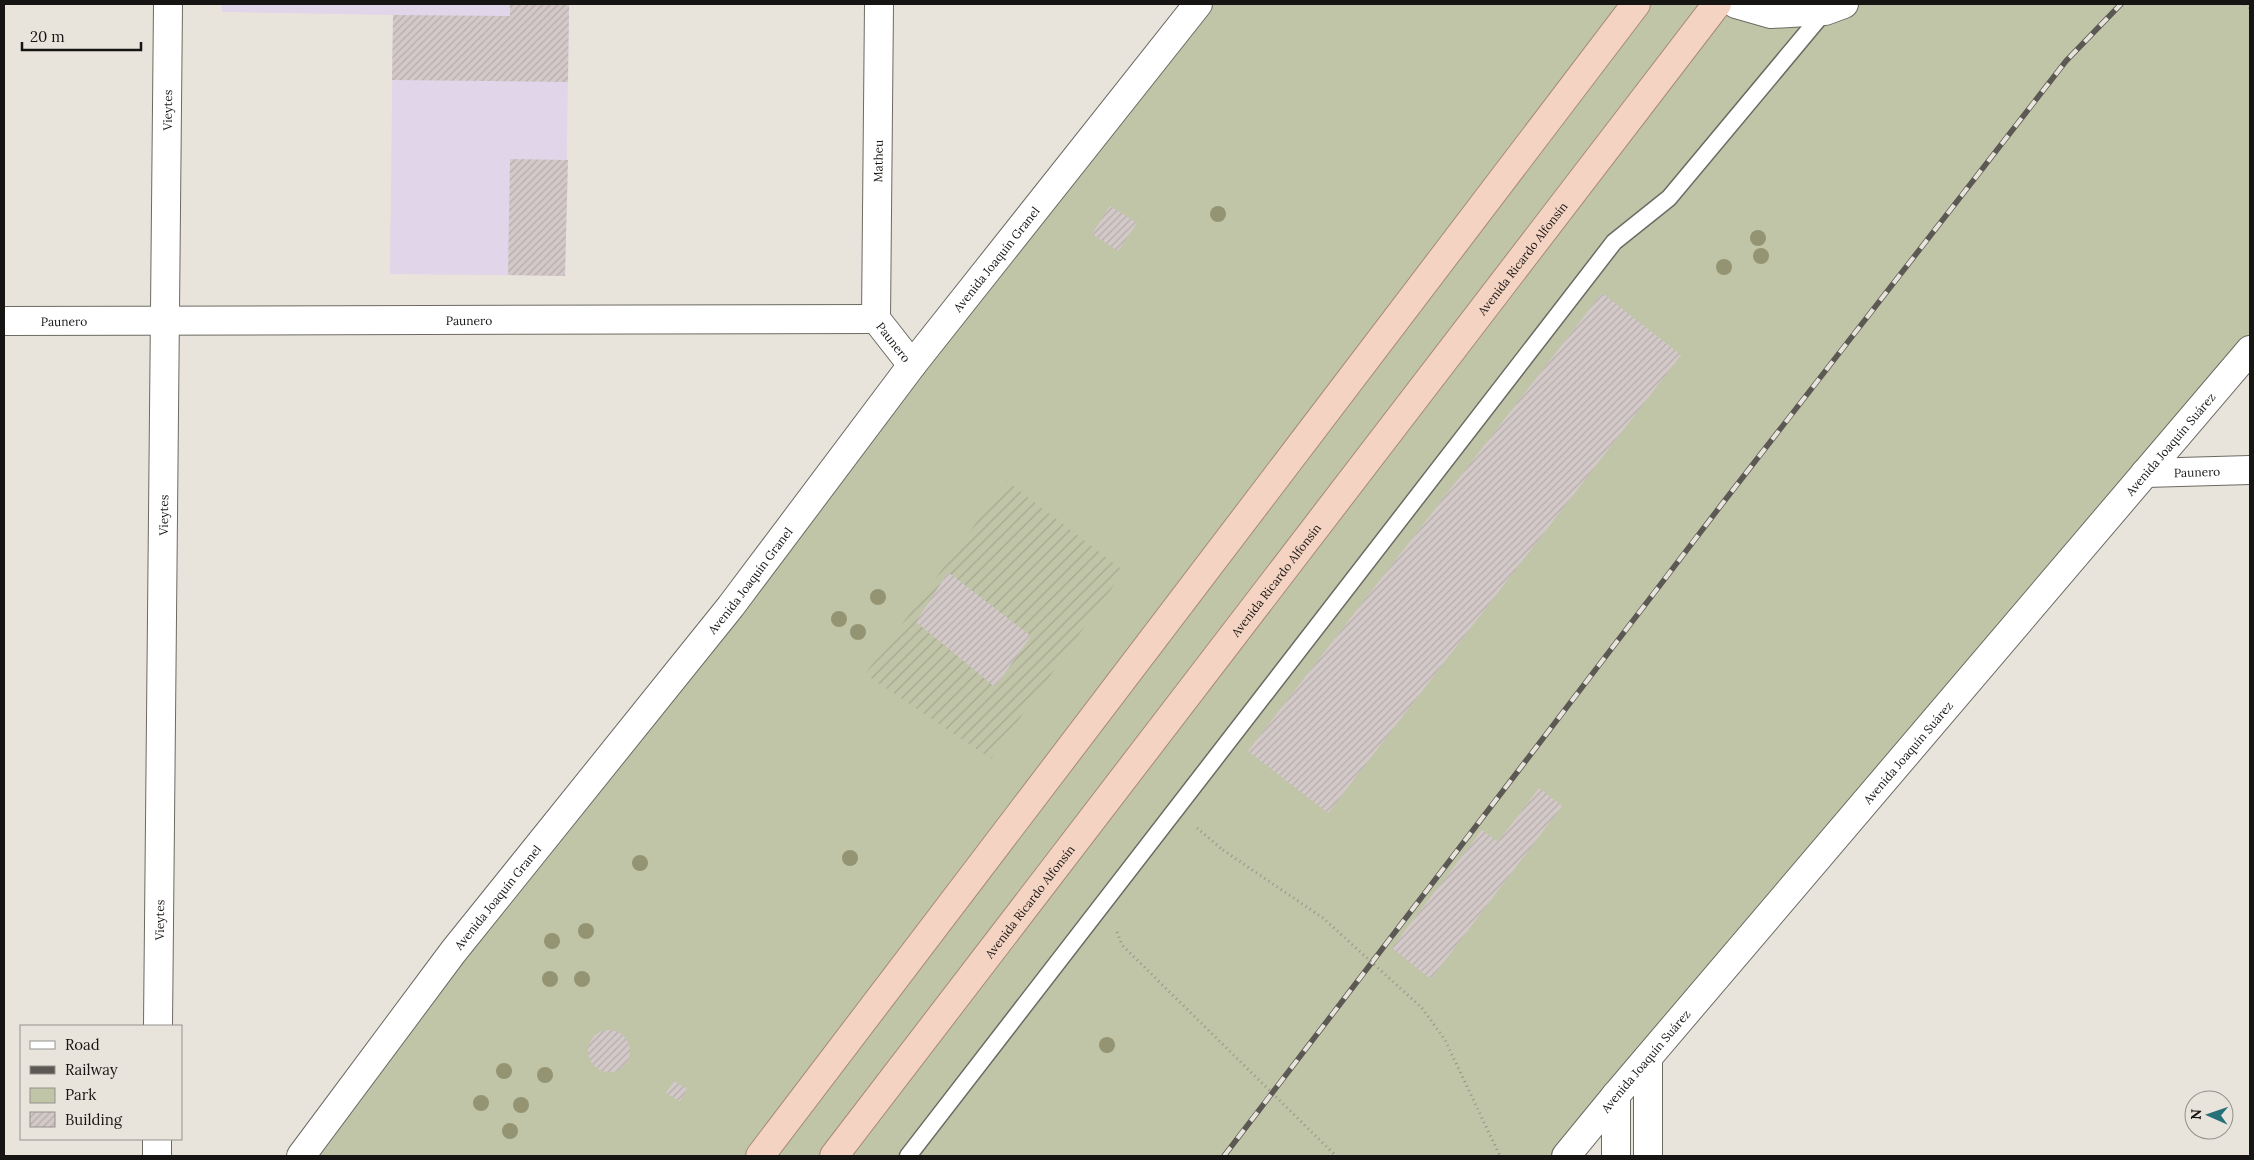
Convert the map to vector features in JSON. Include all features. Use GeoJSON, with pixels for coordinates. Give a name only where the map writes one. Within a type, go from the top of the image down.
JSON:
{"type":"FeatureCollection","features":[{"type":"Feature","properties":{"kind":"highway"},"geometry":{"type":"LineString","coordinates":[[760,1156],[1636,4]]}},
{"type":"Feature","properties":{"kind":"highway","name":"Avenida Ricardo Alfonsín"},"geometry":{"type":"LineString","coordinates":[[834,1156],[1717,4]]}},
{"type":"Feature","properties":{"kind":"street","name":"Vieytes"},"geometry":{"type":"LineString","coordinates":[[158,1025],[168,4]]}},
{"type":"Feature","properties":{"kind":"street","name":"Matheu"},"geometry":{"type":"LineString","coordinates":[[876,319],[879,4]]}},
{"type":"Feature","properties":{"kind":"street","name":"Avenida Joaquín Granel"},"geometry":{"type":"LineString","coordinates":[[301,1156],[453,952],[731,606],[912,365],[1198,4]]}},
{"type":"Feature","properties":{"kind":"street"},"geometry":{"type":"LineString","coordinates":[[1736,4],[1771,14],[1834,8]]}},
{"type":"Feature","properties":{"kind":"street","name":"Paunero"},"geometry":{"type":"LineString","coordinates":[[4,321],[876,319],[912,365]]}},
{"type":"Feature","properties":{"kind":"street","name":"Avenida Joaquín Suárez"},"geometry":{"type":"LineString","coordinates":[[1566,1156],[2250,350]]}},
{"type":"Feature","properties":{"kind":"street","name":"Paunero"},"geometry":{"type":"LineString","coordinates":[[2145,473],[2250,470]]}},
{"type":"Feature","properties":{"kind":"street"},"geometry":{"type":"LineString","coordinates":[[1648,1058],[1648,1156]]}},
{"type":"Feature","properties":{"kind":"street"},"geometry":{"type":"LineString","coordinates":[[1616,1095],[1616,1156]]}},
{"type":"Feature","properties":{"kind":"street"},"geometry":{"type":"LineString","coordinates":[[157,1140],[157,1156]]}},
{"type":"Feature","properties":{"kind":"lane"},"geometry":{"type":"LineString","coordinates":[[908,1156],[1614,242],[1668,198],[1834,8]]}},
{"type":"Feature","properties":{"kind":"path"},"geometry":{"type":"LineString","coordinates":[[2245,4],[2250,8]]}},
{"type":"Feature","properties":{"kind":"path"},"geometry":{"type":"LineString","coordinates":[[1176,811],[1223,850],[1323,918],[1422,1008],[1445,1040],[1500,1156]]}},
{"type":"Feature","properties":{"kind":"path"},"geometry":{"type":"LineString","coordinates":[[1103,903],[1122,945],[1336,1156]]}},
{"type":"Feature","properties":{"kind":"shaded area"},"geometry":{"type":"Polygon","coordinates":[[[222,4],[569,4],[565,276],[390,274],[393,15],[222,12],[222,4]]]}},
{"type":"Feature","properties":{"kind":"green space"},"geometry":{"type":"Polygon","coordinates":[[[1198,4],[2250,4],[2250,350],[1566,1156],[301,1156],[1198,4]]]}},
{"type":"Feature","properties":{"kind":"green space"},"geometry":{"type":"Polygon","coordinates":[[[1007,481],[1124,571],[991,759],[865,674],[1007,481]]]}},
{"type":"Feature","properties":{"kind":"building"},"geometry":{"type":"Polygon","coordinates":[[[510,4],[569,4],[568,82],[392,80],[393,15],[510,16],[510,4]]]}},
{"type":"Feature","properties":{"kind":"building"},"geometry":{"type":"Polygon","coordinates":[[[510,159],[568,160],[565,276],[508,275],[510,159]]]}},
{"type":"Feature","properties":{"kind":"building"},"geometry":{"type":"Polygon","coordinates":[[[1110,206],[1137,223],[1118,251],[1092,234],[1110,206]]]}},
{"type":"Feature","properties":{"kind":"building"},"geometry":{"type":"Polygon","coordinates":[[[1602,293],[1681,355],[1328,813],[1248,751],[1602,293]]]}},
{"type":"Feature","properties":{"kind":"building"},"geometry":{"type":"Polygon","coordinates":[[[948,572],[1031,636],[995,687],[916,622],[948,572]]]}},
{"type":"Feature","properties":{"kind":"building"},"geometry":{"type":"Polygon","coordinates":[[[1539,788],[1562,806],[1431,979],[1392,948],[1482,830],[1498,842],[1539,788]]]}},
{"type":"Feature","properties":{"kind":"building"},"geometry":{"type":"Polygon","coordinates":[[[609,1030],[624,1036],[630,1051],[624,1066],[609,1072],[594,1066],[588,1051],[594,1036],[609,1030]]]}},
{"type":"Feature","properties":{"kind":"building"},"geometry":{"type":"Polygon","coordinates":[[[674,1081],[687,1089],[680,1101],[666,1093],[674,1081]]]}},
{"type":"Feature","properties":{"kind":"railway"},"geometry":{"type":"LineString","coordinates":[[1224,1156],[1722,504],[2066,61],[2121,4]]}}]}
